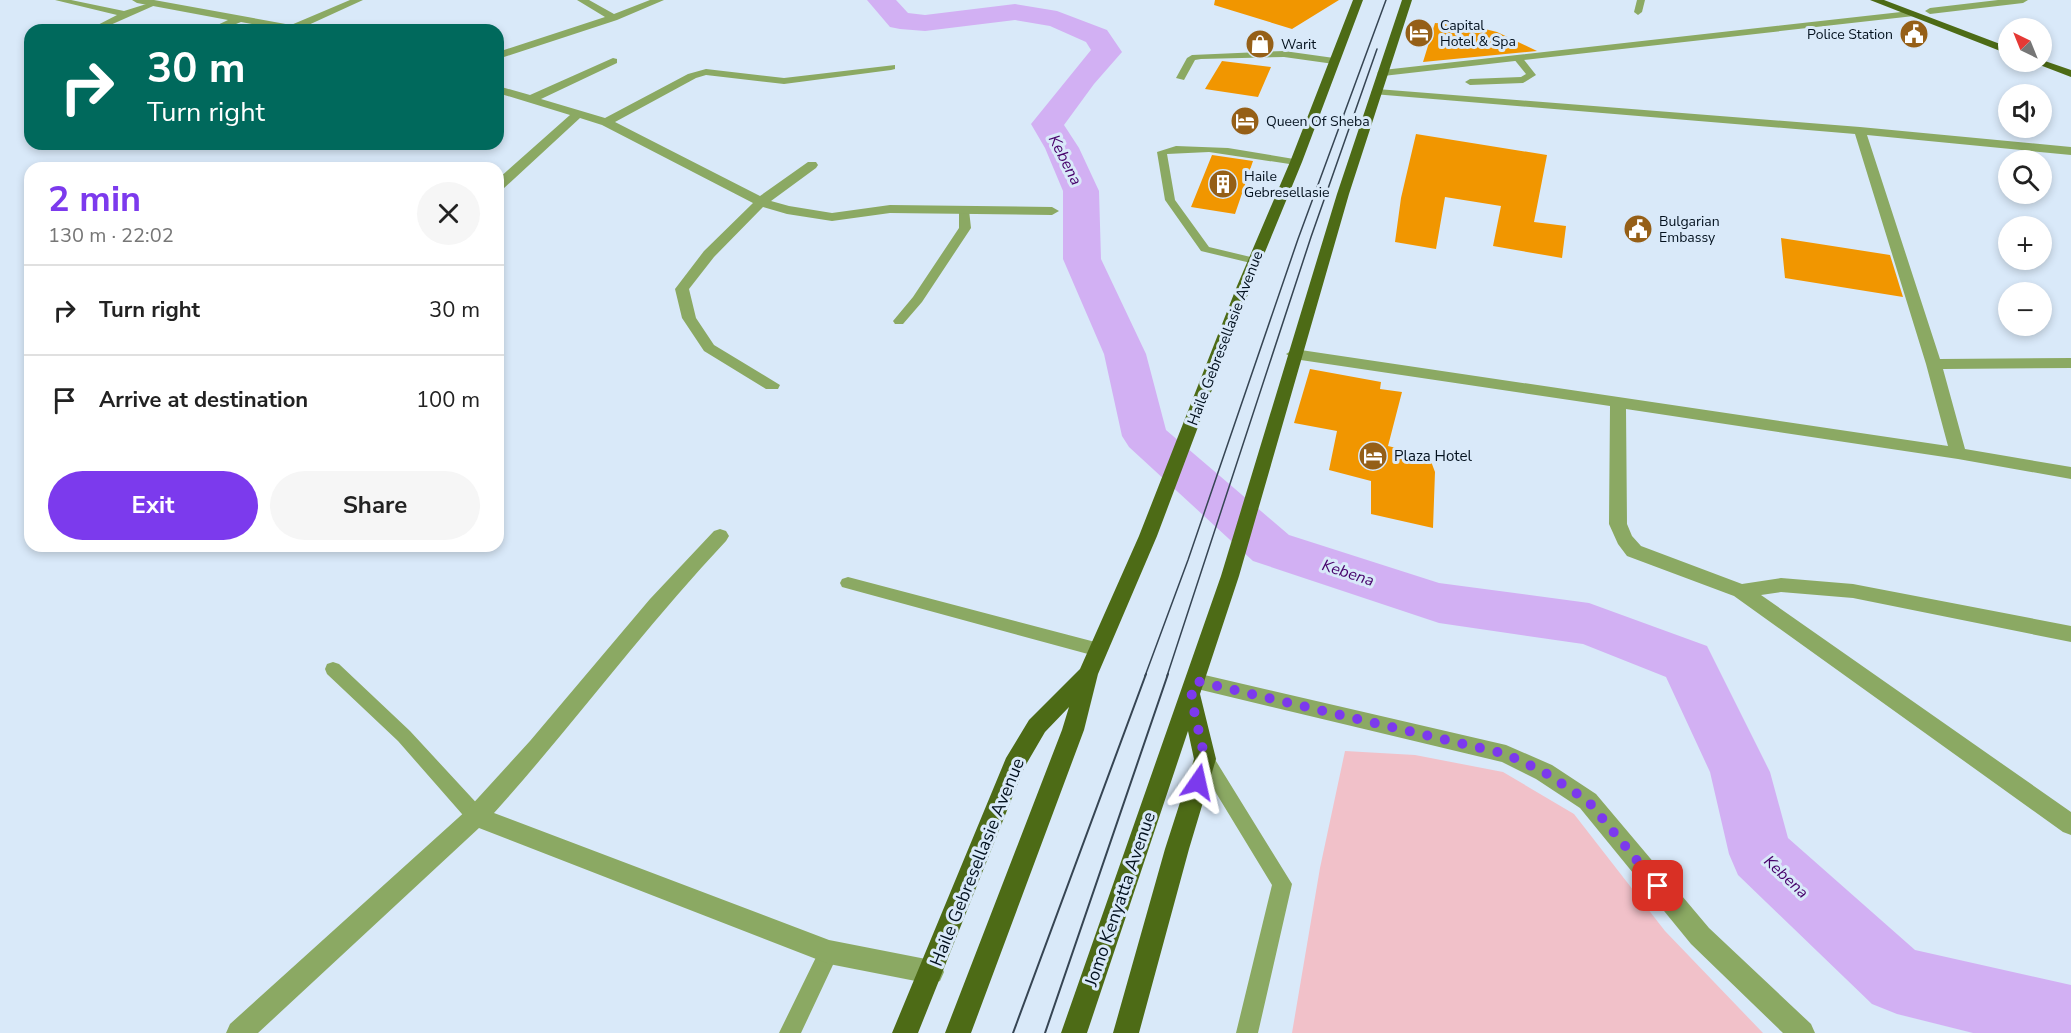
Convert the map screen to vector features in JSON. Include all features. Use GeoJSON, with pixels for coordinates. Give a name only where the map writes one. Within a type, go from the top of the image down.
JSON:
{"type":"FeatureCollection","features":[{"type":"Feature","properties":{"kind":"main road","name":"Haile Gebresellasie Avenue"},"geometry":{"type":"LineString","coordinates":[[958,1033],[1073,730],[1088,674],[1148,536],[1358,0]]}},
{"type":"Feature","properties":{"kind":"main road"},"geometry":{"type":"LineString","coordinates":[[1294,354],[1407,0]]}},
{"type":"Feature","properties":{"kind":"main road"},"geometry":{"type":"LineString","coordinates":[[1866,0],[1887,5]]}},
{"type":"Feature","properties":{"kind":"main road"},"geometry":{"type":"LineString","coordinates":[[1875,0],[1998,47]]}},
{"type":"Feature","properties":{"kind":"main road"},"geometry":{"type":"LineString","coordinates":[[1901,0],[1998,35]]}},
{"type":"Feature","properties":{"kind":"main road"},"geometry":{"type":"LineString","coordinates":[[2052,55],[2071,62]]}},
{"type":"Feature","properties":{"kind":"main road"},"geometry":{"type":"LineString","coordinates":[[2052,67],[2071,74]]}},
{"type":"Feature","properties":{"kind":"main road","name":"Jomo Kenyatta Avenue"},"geometry":{"type":"LineString","coordinates":[[1074,1033],[1230,576],[1266,460],[1294,354]]}},
{"type":"Feature","properties":{"kind":"main road","name":"Haile Gebresellasie Avenue"},"geometry":{"type":"LineString","coordinates":[[905,1033],[932,972],[1014,765],[1037,726],[1088,674]]}},
{"type":"Feature","properties":{"kind":"main road"},"geometry":{"type":"LineString","coordinates":[[1126,1033],[1177,849],[1205,759],[1193,689]]}},
{"type":"Feature","properties":{"kind":"street"},"geometry":{"type":"LineString","coordinates":[[137,0],[273,24]]}},
{"type":"Feature","properties":{"kind":"street"},"geometry":{"type":"LineString","coordinates":[[309,24],[358,0]]}},
{"type":"Feature","properties":{"kind":"street"},"geometry":{"type":"LineString","coordinates":[[582,0],[613,18]]}},
{"type":"Feature","properties":{"kind":"street"},"geometry":{"type":"LineString","coordinates":[[504,54],[613,18],[659,0]]}},
{"type":"Feature","properties":{"kind":"street"},"geometry":{"type":"LineString","coordinates":[[1930,10],[2023,0]]}},
{"type":"Feature","properties":{"kind":"street"},"geometry":{"type":"LineString","coordinates":[[1383,73],[1910,14]]}},
{"type":"Feature","properties":{"kind":"street"},"geometry":{"type":"LineString","coordinates":[[227,24],[242,18]]}},
{"type":"Feature","properties":{"kind":"street"},"geometry":{"type":"LineString","coordinates":[[531,99],[613,61]]}},
{"type":"Feature","properties":{"kind":"street"},"geometry":{"type":"LineString","coordinates":[[606,122],[692,76],[706,72],[784,81],[891,67]]}},
{"type":"Feature","properties":{"kind":"street"},"geometry":{"type":"LineString","coordinates":[[504,91],[606,122],[761,202],[787,210],[832,217],[890,209],[1052,211]]}},
{"type":"Feature","properties":{"kind":"street"},"geometry":{"type":"LineString","coordinates":[[1377,92],[1860,131],[2071,151]]}},
{"type":"Feature","properties":{"kind":"street"},"geometry":{"type":"LineString","coordinates":[[504,181],[579,113]]}},
{"type":"Feature","properties":{"kind":"street"},"geometry":{"type":"LineString","coordinates":[[1860,131],[1934,364],[1958,453]]}},
{"type":"Feature","properties":{"kind":"street"},"geometry":{"type":"LineString","coordinates":[[772,385],[709,348],[689,318],[682,289],[691,274],[761,202],[812,165]]}},
{"type":"Feature","properties":{"kind":"street"},"geometry":{"type":"LineString","coordinates":[[1294,354],[1958,453],[2071,473]]}},
{"type":"Feature","properties":{"kind":"street"},"geometry":{"type":"LineString","coordinates":[[1934,364],[2071,363]]}},
{"type":"Feature","properties":{"kind":"street"},"geometry":{"type":"LineString","coordinates":[[1617,403],[1618,524],[1624,539],[1634,550],[1741,591],[2071,825]]}},
{"type":"Feature","properties":{"kind":"street"},"geometry":{"type":"LineString","coordinates":[[239,1033],[476,816],[511,780],[678,578],[720,536]]}},
{"type":"Feature","properties":{"kind":"street"},"geometry":{"type":"LineString","coordinates":[[1741,591],[1781,585],[1853,591],[2071,634]]}},
{"type":"Feature","properties":{"kind":"street"},"geometry":{"type":"LineString","coordinates":[[1193,689],[1506,754],[1544,772],[1588,801],[1700,936],[1802,1033]]}},
{"type":"Feature","properties":{"kind":"street"},"geometry":{"type":"LineString","coordinates":[[476,816],[829,951],[932,972]]}},
{"type":"Feature","properties":{"kind":"lane"},"geometry":{"type":"LineString","coordinates":[[59,0],[125,14]]}},
{"type":"Feature","properties":{"kind":"lane"},"geometry":{"type":"LineString","coordinates":[[1638,12],[1641,0]]}},
{"type":"Feature","properties":{"kind":"lane"},"geometry":{"type":"LineString","coordinates":[[104,24],[156,3]]}},
{"type":"Feature","properties":{"kind":"lane"},"geometry":{"type":"LineString","coordinates":[[1181,78],[1192,58],[1201,56],[1284,54],[1334,61]]}},
{"type":"Feature","properties":{"kind":"lane"},"geometry":{"type":"LineString","coordinates":[[1470,82],[1523,80],[1531,75],[1518,58]]}},
{"type":"Feature","properties":{"kind":"lane"},"geometry":{"type":"LineString","coordinates":[[1255,261],[1205,249],[1170,200],[1162,152],[1174,147],[1195,148],[1296,162]]}},
{"type":"Feature","properties":{"kind":"lane"},"geometry":{"type":"LineString","coordinates":[[899,321],[918,299],[965,228],[964,210]]}},
{"type":"Feature","properties":{"kind":"lane"},"geometry":{"type":"LineString","coordinates":[[848,583],[1099,650]]}},
{"type":"Feature","properties":{"kind":"lane"},"geometry":{"type":"LineString","coordinates":[[333,669],[404,736],[476,816]]}},
{"type":"Feature","properties":{"kind":"lane"},"geometry":{"type":"LineString","coordinates":[[1205,759],[1282,884],[1247,1033]]}},
{"type":"Feature","properties":{"kind":"lane"},"geometry":{"type":"LineString","coordinates":[[790,1033],[829,951]]}},
{"type":"Feature","properties":{"kind":"shaded area"},"geometry":{"type":"Polygon","coordinates":[[[1345,751],[1415,755],[1503,772],[1574,814],[1665,931],[1763,1033],[1292,1033],[1320,868],[1345,751]]]}},
{"type":"Feature","properties":{"kind":"building"},"geometry":{"type":"Polygon","coordinates":[[[1215,0],[1339,0],[1292,29],[1214,5],[1215,0]]]}},
{"type":"Feature","properties":{"kind":"building"},"geometry":{"type":"Polygon","coordinates":[[[1435,23],[1473,26],[1497,32],[1537,51],[1423,62],[1435,23]]]}},
{"type":"Feature","properties":{"kind":"building"},"geometry":{"type":"Polygon","coordinates":[[[1222,61],[1271,67],[1258,97],[1205,89],[1222,61]]]}},
{"type":"Feature","properties":{"kind":"building"},"geometry":{"type":"Polygon","coordinates":[[[1416,134],[1547,155],[1534,222],[1566,226],[1562,258],[1493,246],[1501,206],[1445,197],[1436,249],[1395,242],[1401,198],[1416,134]]]}},
{"type":"Feature","properties":{"kind":"building","name":"Haile Gebresellasie"},"geometry":{"type":"Polygon","coordinates":[[[1212,155],[1253,161],[1235,214],[1191,207],[1212,155]]]}},
{"type":"Feature","properties":{"kind":"building"},"geometry":{"type":"Polygon","coordinates":[[[1781,238],[1890,255],[1903,297],[1785,278],[1781,238]]]}},
{"type":"Feature","properties":{"kind":"building"},"geometry":{"type":"Polygon","coordinates":[[[1310,369],[1381,382],[1380,389],[1402,392],[1388,446],[1429,456],[1435,472],[1433,528],[1371,514],[1371,481],[1329,470],[1337,431],[1294,423],[1310,369]]]}},
{"type":"Feature","properties":{"kind":"waterway","name":"Kebena"},"geometry":{"type":"LineString","coordinates":[[881,0],[900,21],[925,23],[1015,12],[1057,19],[1097,36],[1107,52],[1090,68],[1047,124],[1062,148],[1081,191],[1082,259],[1125,354],[1145,436],[1271,548],[1439,603],[1589,624],[1687,662],[1740,772],[1761,854],[1897,980],[2071,1021]]}},
{"type":"Feature","properties":{"kind":"tram line"},"geometry":{"type":"LineString","coordinates":[[1145,676],[1188,560],[1298,239],[1386,0]]}},
{"type":"Feature","properties":{"kind":"tram line"},"geometry":{"type":"LineString","coordinates":[[1167,676],[1311,237],[1377,49]]}},
{"type":"Feature","properties":{"kind":"tram line"},"geometry":{"type":"LineString","coordinates":[[1013,1033],[1146,674]]}},
{"type":"Feature","properties":{"kind":"tram line"},"geometry":{"type":"LineString","coordinates":[[1045,1033],[1168,674]]}},
{"type":"Feature","properties":{"kind":"place","name":"Capital Hotel & Spa"},"geometry":{"type":"Point","coordinates":[1419,33]}},
{"type":"Feature","properties":{"kind":"place","name":"Police Station"},"geometry":{"type":"Point","coordinates":[1914,34]}},
{"type":"Feature","properties":{"kind":"place","name":"Warit"},"geometry":{"type":"Point","coordinates":[1260,44]}},
{"type":"Feature","properties":{"kind":"place","name":"Queen Of Sheba"},"geometry":{"type":"Point","coordinates":[1245,121]}},
{"type":"Feature","properties":{"kind":"place","name":"Haile Gebresellasie"},"geometry":{"type":"Point","coordinates":[1223,184]}},
{"type":"Feature","properties":{"kind":"place","name":"Bulgarian Embassy"},"geometry":{"type":"Point","coordinates":[1638,229]}},
{"type":"Feature","properties":{"kind":"place","name":"Plaza Hotel"},"geometry":{"type":"Point","coordinates":[1373,456]}},
{"type":"Feature","properties":{"kind":"route"},"geometry":{"type":"LineString","coordinates":[[1198,782],[1205,759],[1191,697],[1196,681],[1506,754],[1544,772],[1588,801],[1658,886]]}}]}
